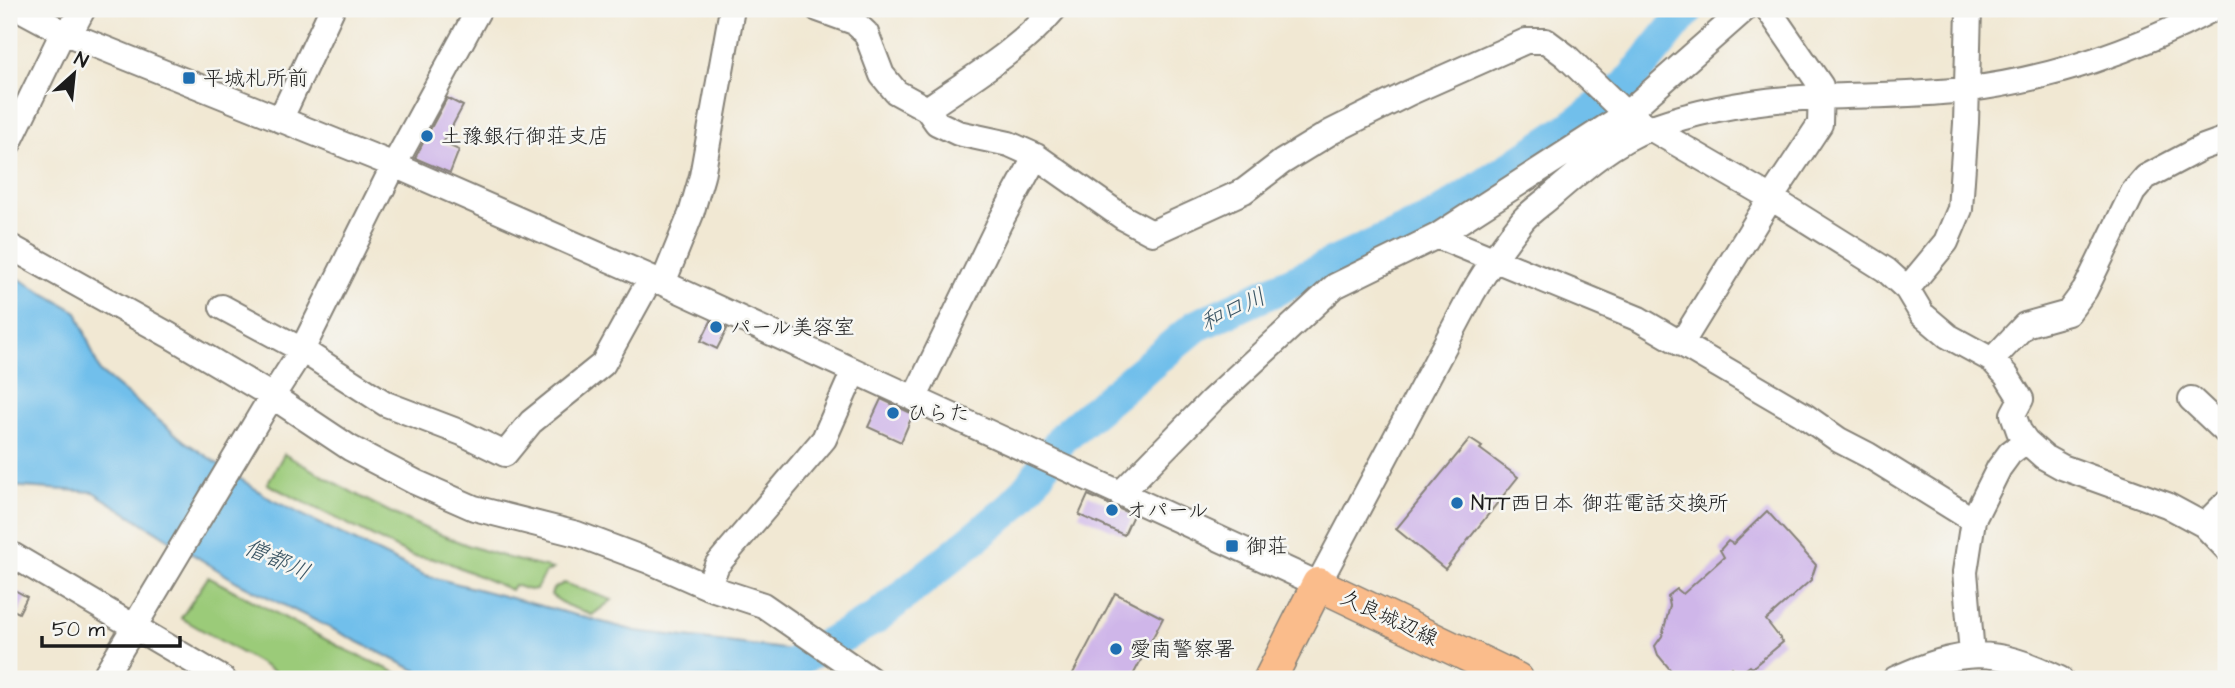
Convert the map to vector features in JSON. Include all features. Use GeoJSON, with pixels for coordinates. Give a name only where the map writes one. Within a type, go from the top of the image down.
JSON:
{"type":"FeatureCollection","features":[{"type":"Feature","properties":{"kind":"main road","name":"久良城辺線"},"geometry":{"type":"LineString","coordinates":[[1270,679],[1318,584],[1517,679]]}},
{"type":"Feature","properties":{"kind":"street"},"geometry":{"type":"LineString","coordinates":[[20,9],[63,32],[394,166],[657,281],[1318,584],[1492,260],[1525,218],[1582,169],[1619,143],[1651,127],[1716,109],[1787,99],[1915,95],[1965,90],[2029,78],[2110,56],[2179,27],[2213,9]]}},
{"type":"Feature","properties":{"kind":"street"},"geometry":{"type":"LineString","coordinates":[[9,143],[63,32],[75,24],[83,9]]}},
{"type":"Feature","properties":{"kind":"street"},"geometry":{"type":"LineString","coordinates":[[280,120],[332,9]]}},
{"type":"Feature","properties":{"kind":"street"},"geometry":{"type":"LineString","coordinates":[[103,679],[302,350],[394,166],[479,9]]}},
{"type":"Feature","properties":{"kind":"street"},"geometry":{"type":"LineString","coordinates":[[222,307],[302,350],[386,404],[462,433],[505,454],[531,422],[603,364],[657,281],[691,214],[702,176],[732,9]]}},
{"type":"Feature","properties":{"kind":"street"},"geometry":{"type":"LineString","coordinates":[[818,9],[854,22],[866,33],[882,75],[896,92],[927,109],[937,123],[958,132],[1009,144],[1036,156],[1124,218],[1152,233],[1244,191],[1282,162],[1331,132],[1409,93],[1525,41],[1546,41],[1621,110],[1771,198],[1886,270],[1907,289],[1923,314],[1948,336],[1992,359],[2006,375],[2021,399],[2013,414],[2019,431],[2044,457],[2062,467],[2167,505],[2204,525],[2226,548]]}},
{"type":"Feature","properties":{"kind":"street"},"geometry":{"type":"LineString","coordinates":[[927,109],[994,63],[1054,9]]}},
{"type":"Feature","properties":{"kind":"street"},"geometry":{"type":"LineString","coordinates":[[1120,494],[1212,400],[1335,286],[1437,236],[1621,110],[1745,9]]}},
{"type":"Feature","properties":{"kind":"street"},"geometry":{"type":"LineString","coordinates":[[1681,344],[1771,198],[1821,124],[1821,86],[1768,9]]}},
{"type":"Feature","properties":{"kind":"street"},"geometry":{"type":"LineString","coordinates":[[1907,289],[1946,242],[1959,209],[1966,123],[1969,9]]}},
{"type":"Feature","properties":{"kind":"street"},"geometry":{"type":"LineString","coordinates":[[1992,359],[2025,325],[2068,313],[2085,290],[2133,192],[2146,177],[2226,139]]}},
{"type":"Feature","properties":{"kind":"street"},"geometry":{"type":"LineString","coordinates":[[914,399],[1000,222],[1036,156]]}},
{"type":"Feature","properties":{"kind":"street"},"geometry":{"type":"LineString","coordinates":[[1437,236],[1639,319],[1802,414],[1839,440],[1973,520]]}},
{"type":"Feature","properties":{"kind":"street"},"geometry":{"type":"LineString","coordinates":[[9,246],[169,335],[269,401],[415,482],[474,508],[577,534],[708,587],[763,605],[870,679]]}},
{"type":"Feature","properties":{"kind":"street"},"geometry":{"type":"LineString","coordinates":[[708,587],[717,565],[824,439],[854,371]]}},
{"type":"Feature","properties":{"kind":"street"},"geometry":{"type":"LineString","coordinates":[[2191,399],[2226,432]]}},
{"type":"Feature","properties":{"kind":"street"},"geometry":{"type":"LineString","coordinates":[[1972,654],[1965,572],[1973,520],[1999,468],[2010,453],[2026,441]]}},
{"type":"Feature","properties":{"kind":"street"},"geometry":{"type":"LineString","coordinates":[[2204,525],[2226,503]]}},
{"type":"Feature","properties":{"kind":"street"},"geometry":{"type":"LineString","coordinates":[[9,553],[136,621],[223,679]]}},
{"type":"Feature","properties":{"kind":"street"},"geometry":{"type":"LineString","coordinates":[[1895,679],[1927,664],[1972,654],[2003,657],[2060,679]]}},
{"type":"Feature","properties":{"kind":"green space"},"geometry":{"type":"Polygon","coordinates":[[[284,454],[365,499],[427,529],[487,552],[553,569],[545,573],[536,589],[529,590],[514,585],[511,590],[442,560],[412,556],[267,484],[284,454]]]}},
{"type":"Feature","properties":{"kind":"green space"},"geometry":{"type":"Polygon","coordinates":[[[208,577],[342,648],[410,679],[287,679],[181,618],[208,577]]]}},
{"type":"Feature","properties":{"kind":"green space"},"geometry":{"type":"Polygon","coordinates":[[[564,583],[612,600],[592,615],[566,605],[551,595],[553,589],[564,583]]]}},
{"type":"Feature","properties":{"kind":"water","name":"僧都川"},"geometry":{"type":"Polygon","coordinates":[[[9,273],[77,312],[100,372],[184,441],[272,500],[424,575],[636,631],[792,650],[813,679],[433,679],[237,582],[93,492],[9,486],[9,273]]]}},
{"type":"Feature","properties":{"kind":"building","name":"土豫銀行御荘支店"},"geometry":{"type":"Polygon","coordinates":[[[447,98],[463,106],[443,143],[459,150],[450,173],[415,158],[447,98]]]}},
{"type":"Feature","properties":{"kind":"building"},"geometry":{"type":"Polygon","coordinates":[[[711,321],[727,329],[717,349],[701,341],[711,321]]]}},
{"type":"Feature","properties":{"kind":"building"},"geometry":{"type":"Polygon","coordinates":[[[881,399],[913,414],[901,442],[868,427],[881,399]]]}},
{"type":"Feature","properties":{"kind":"building","name":"NTT西日本 御荘電話交換所"},"geometry":{"type":"Polygon","coordinates":[[[1470,439],[1518,477],[1445,569],[1396,529],[1470,439]]]}},
{"type":"Feature","properties":{"kind":"building"},"geometry":{"type":"Polygon","coordinates":[[[1088,495],[1133,515],[1124,535],[1079,515],[1088,495]]]}},
{"type":"Feature","properties":{"kind":"building"},"geometry":{"type":"Polygon","coordinates":[[[1767,511],[1816,565],[1811,580],[1766,620],[1783,642],[1752,668],[1750,666],[1739,674],[1732,667],[1717,679],[1678,679],[1658,655],[1655,646],[1662,636],[1670,606],[1668,596],[1677,589],[1683,594],[1724,557],[1720,550],[1728,541],[1733,544],[1767,511]]]}},
{"type":"Feature","properties":{"kind":"building"},"geometry":{"type":"Polygon","coordinates":[[[9,587],[27,597],[19,613],[9,608],[9,587]]]}},
{"type":"Feature","properties":{"kind":"building","name":"愛南警察署"},"geometry":{"type":"Polygon","coordinates":[[[1115,593],[1163,618],[1131,679],[1070,679],[1115,593]]]}},
{"type":"Feature","properties":{"kind":"waterway","name":"和口川"},"geometry":{"type":"LineString","coordinates":[[774,679],[800,659],[874,619],[1010,509],[1063,437],[1196,326],[1437,216],[1567,130],[1626,86],[1688,9]]}},
{"type":"Feature","properties":{"kind":"place","name":"平城札所前"},"geometry":{"type":"Point","coordinates":[189,78]}},
{"type":"Feature","properties":{"kind":"place","name":"土豫銀行御荘支店"},"geometry":{"type":"Point","coordinates":[427,136]}},
{"type":"Feature","properties":{"kind":"place","name":"パール美容室"},"geometry":{"type":"Point","coordinates":[716,327]}},
{"type":"Feature","properties":{"kind":"place","name":"ひらた"},"geometry":{"type":"Point","coordinates":[893,413]}},
{"type":"Feature","properties":{"kind":"place","name":"NTT西日本 御荘電話交換所"},"geometry":{"type":"Point","coordinates":[1457,503]}},
{"type":"Feature","properties":{"kind":"place","name":"オパール"},"geometry":{"type":"Point","coordinates":[1112,510]}},
{"type":"Feature","properties":{"kind":"place","name":"御荘"},"geometry":{"type":"Point","coordinates":[1232,546]}},
{"type":"Feature","properties":{"kind":"place","name":"愛南警察署"},"geometry":{"type":"Point","coordinates":[1116,649]}}]}
